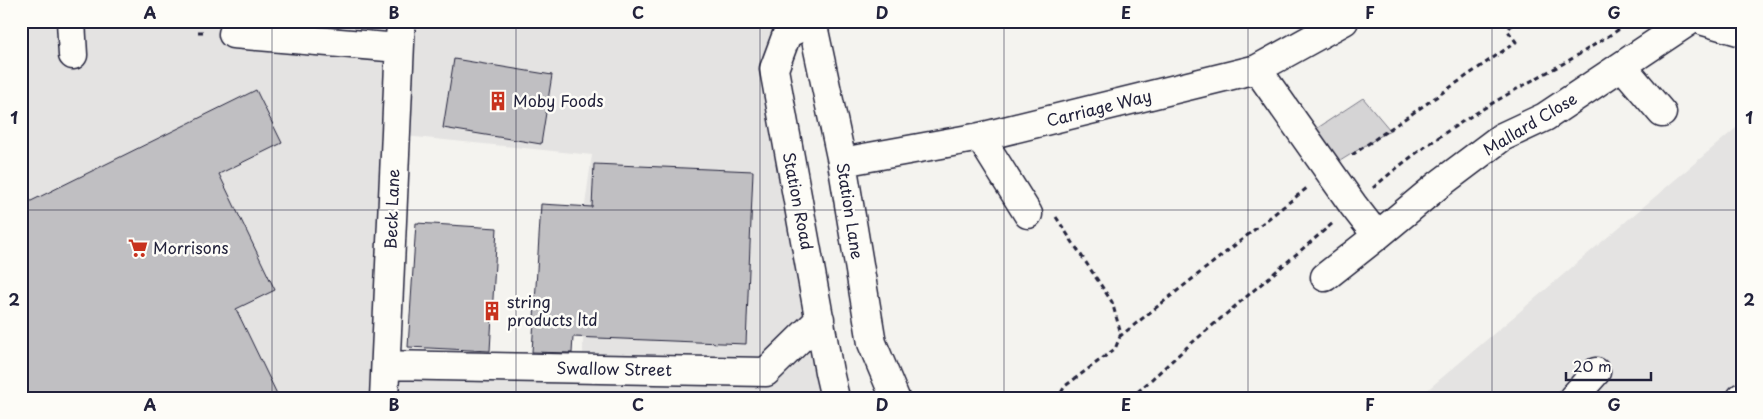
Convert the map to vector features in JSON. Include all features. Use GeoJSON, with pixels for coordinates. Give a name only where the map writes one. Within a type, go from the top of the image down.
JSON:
{"type":"FeatureCollection","features":[{"type":"Feature","properties":{"kind":"street"},"geometry":{"type":"LineString","coordinates":[[71,21],[73,55]]}},
{"type":"Feature","properties":{"kind":"street","name":"Carriage Way"},"geometry":{"type":"LineString","coordinates":[[842,162],[980,136],[1257,69],[1344,21]]}},
{"type":"Feature","properties":{"kind":"street","name":"Mallard Close"},"geometry":{"type":"LineString","coordinates":[[1325,277],[1437,186],[1502,137],[1545,118],[1689,21]]}},
{"type":"Feature","properties":{"kind":"street"},"geometry":{"type":"LineString","coordinates":[[1704,21],[1742,32]]}},
{"type":"Feature","properties":{"kind":"street","name":"Station Lane"},"geometry":{"type":"LineString","coordinates":[[812,22],[842,162],[872,343],[895,398]]}},
{"type":"Feature","properties":{"kind":"street","name":"Station Road"},"geometry":{"type":"LineString","coordinates":[[812,22],[787,34],[774,69],[835,398]]}},
{"type":"Feature","properties":{"kind":"street"},"geometry":{"type":"LineString","coordinates":[[233,34],[400,34]]}},
{"type":"Feature","properties":{"kind":"street","name":"Beck Lane"},"geometry":{"type":"LineString","coordinates":[[384,398],[400,34]]}},
{"type":"Feature","properties":{"kind":"street"},"geometry":{"type":"LineString","coordinates":[[1622,66],[1662,113]]}},
{"type":"Feature","properties":{"kind":"street"},"geometry":{"type":"LineString","coordinates":[[1257,69],[1377,236]]}},
{"type":"Feature","properties":{"kind":"street"},"geometry":{"type":"LineString","coordinates":[[980,136],[1028,214]]}},
{"type":"Feature","properties":{"kind":"street","name":"Swallow Street"},"geometry":{"type":"LineString","coordinates":[[386,365],[766,372],[820,319]]}},
{"type":"Feature","properties":{"kind":"street"},"geometry":{"type":"LineString","coordinates":[[1573,398],[1596,372]]}},
{"type":"Feature","properties":{"kind":"path"},"geometry":{"type":"LineString","coordinates":[[1028,214],[1056,218],[1112,302],[1120,334],[1115,349],[1065,386],[1058,398]]}},
{"type":"Feature","properties":{"kind":"shaded area"},"geometry":{"type":"Polygon","coordinates":[[[21,21],[812,21],[774,69],[823,398],[21,398],[21,21]],[[395,135],[386,365],[583,360],[584,212],[592,155],[395,135]]]}},
{"type":"Feature","properties":{"kind":"shaded area"},"geometry":{"type":"Polygon","coordinates":[[[1363,98],[1390,130],[1340,161],[1316,129],[1363,98]]]}},
{"type":"Feature","properties":{"kind":"shaded area"},"geometry":{"type":"Polygon","coordinates":[[[1742,123],[1742,398],[1418,398],[1742,123]]]}},
{"type":"Feature","properties":{"kind":"building","name":"Moby Foods"},"geometry":{"type":"Polygon","coordinates":[[[454,59],[552,75],[541,144],[443,128],[454,59]]]}},
{"type":"Feature","properties":{"kind":"building","name":"Morrisons"},"geometry":{"type":"Polygon","coordinates":[[[256,90],[282,143],[219,174],[275,290],[236,309],[279,398],[21,398],[21,206],[256,90]]]}},
{"type":"Feature","properties":{"kind":"building"},"geometry":{"type":"Polygon","coordinates":[[[594,164],[753,171],[746,344],[573,337],[572,353],[532,352],[541,204],[592,207],[594,164]]]}},
{"type":"Feature","properties":{"kind":"building"},"geometry":{"type":"Polygon","coordinates":[[[416,223],[497,228],[490,351],[408,347],[416,223]]]}},
{"type":"Feature","properties":{"kind":"place","name":"Moby Foods"},"geometry":{"type":"Point","coordinates":[498,101]}},
{"type":"Feature","properties":{"kind":"place","name":"Morrisons"},"geometry":{"type":"Point","coordinates":[138,248]}},
{"type":"Feature","properties":{"kind":"place","name":"string products ltd"},"geometry":{"type":"Point","coordinates":[492,311]}}]}
